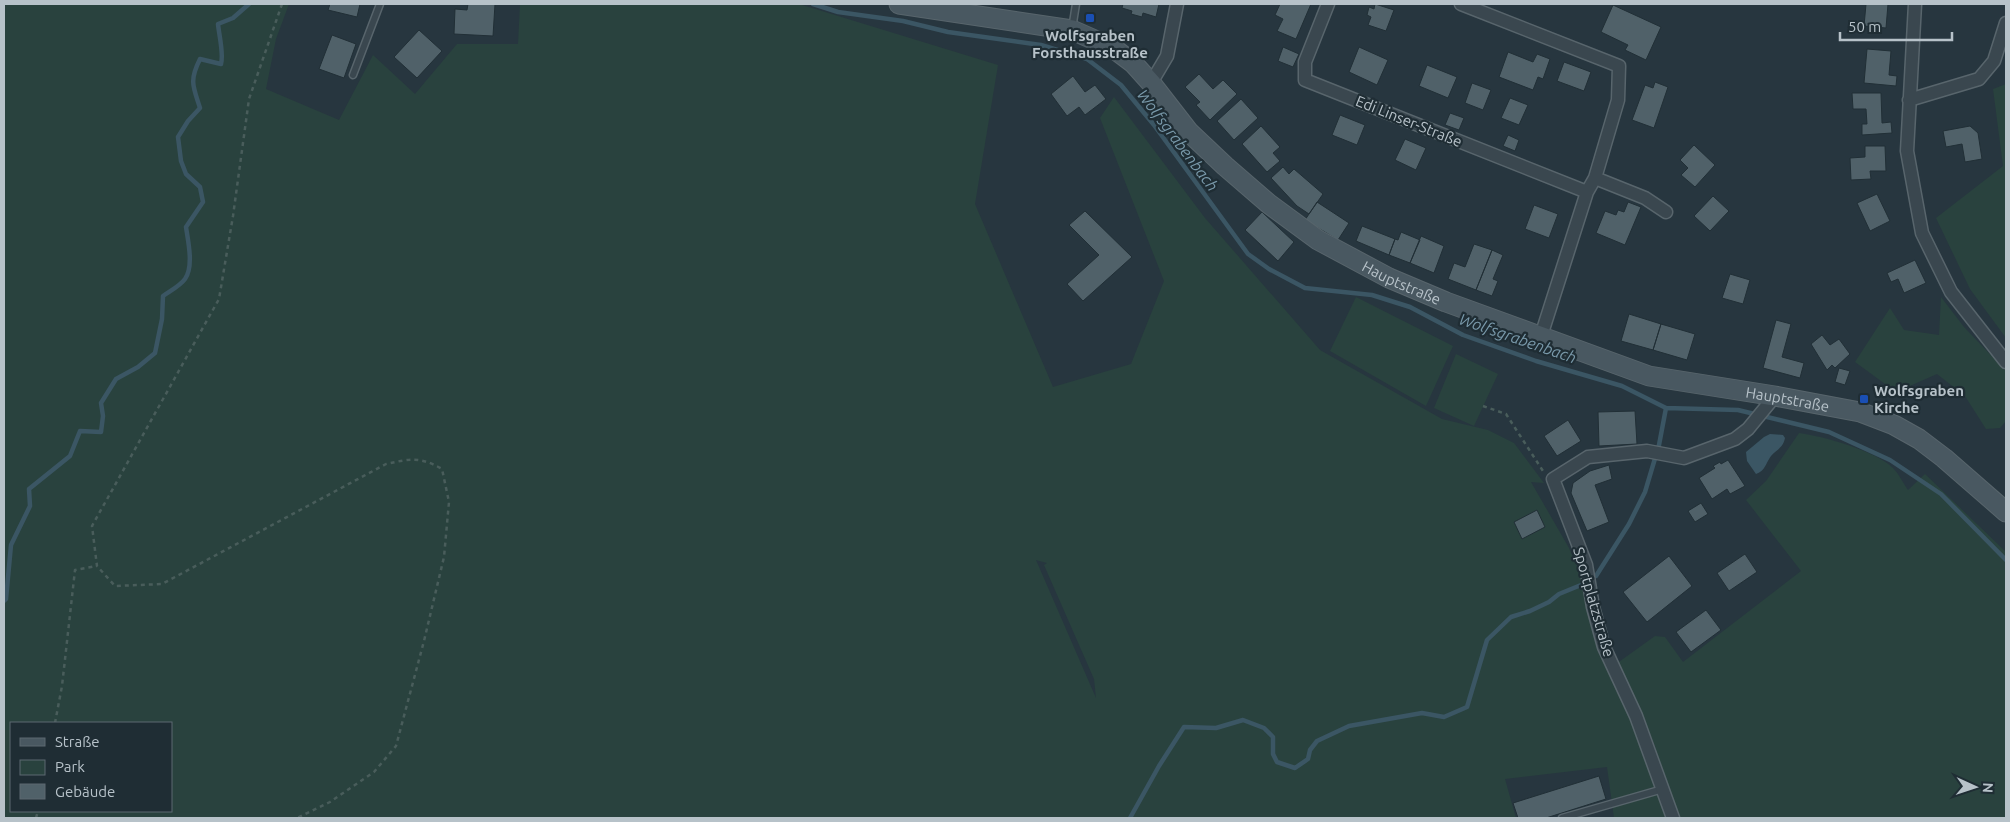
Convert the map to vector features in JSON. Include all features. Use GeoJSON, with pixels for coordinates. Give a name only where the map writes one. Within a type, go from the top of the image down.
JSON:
{"type":"FeatureCollection","features":[{"type":"Feature","properties":{"kind":"main road","name":"Hauptstraße"},"geometry":{"type":"LineString","coordinates":[[907,4],[1072,30],[1113,48],[1133,63],[1189,132],[1270,204],[1318,240],[1390,278],[1446,302],[1649,376],[1769,403],[1860,412],[1894,425],[1919,440],[1944,458],[2006,512]]}},
{"type":"Feature","properties":{"kind":"street"},"geometry":{"type":"LineString","coordinates":[[1151,83],[1167,56],[1177,4]]}},
{"type":"Feature","properties":{"kind":"street","name":"Edi Linser-Straße"},"geometry":{"type":"LineString","coordinates":[[1328,4],[1305,62],[1306,80],[1587,192]]}},
{"type":"Feature","properties":{"kind":"street"},"geometry":{"type":"LineString","coordinates":[[1460,4],[1619,66],[1618,100],[1595,178],[1587,192],[1541,336]]}},
{"type":"Feature","properties":{"kind":"street"},"geometry":{"type":"LineString","coordinates":[[1915,4],[1907,151],[1922,233],[1951,292],[2006,362]]}},
{"type":"Feature","properties":{"kind":"street"},"geometry":{"type":"LineString","coordinates":[[1994,61],[2006,23]]}},
{"type":"Feature","properties":{"kind":"street"},"geometry":{"type":"LineString","coordinates":[[1909,100],[1979,80],[1994,61],[2006,51]]}},
{"type":"Feature","properties":{"kind":"street"},"geometry":{"type":"LineString","coordinates":[[1595,178],[1645,198],[1666,212]]}},
{"type":"Feature","properties":{"kind":"street"},"geometry":{"type":"LineString","coordinates":[[1553,479],[1588,457],[1646,451],[1684,458],[1735,439],[1748,429],[1769,403]]}},
{"type":"Feature","properties":{"kind":"street","name":"Sportplatzstraße"},"geometry":{"type":"LineString","coordinates":[[1553,479],[1586,565],[1593,607],[1604,648],[1636,716],[1673,818]]}},
{"type":"Feature","properties":{"kind":"lane"},"geometry":{"type":"LineString","coordinates":[[353,75],[380,4]]}},
{"type":"Feature","properties":{"kind":"lane"},"geometry":{"type":"LineString","coordinates":[[1072,30],[1076,4]]}},
{"type":"Feature","properties":{"kind":"lane"},"geometry":{"type":"LineString","coordinates":[[1562,818],[1662,789]]}},
{"type":"Feature","properties":{"kind":"path"},"geometry":{"type":"LineString","coordinates":[[282,4],[248,99],[233,216],[219,299],[92,526],[97,566],[115,586],[162,584],[386,464],[405,460],[428,461],[442,469],[449,502],[444,557],[396,746],[374,772],[330,802],[297,818]]}},
{"type":"Feature","properties":{"kind":"path"},"geometry":{"type":"LineString","coordinates":[[1483,406],[1506,414],[1547,478],[1553,479]]}},
{"type":"Feature","properties":{"kind":"path"},"geometry":{"type":"LineString","coordinates":[[55,722],[62,686],[75,570],[97,566]]}},
{"type":"Feature","properties":{"kind":"green space"},"geometry":{"type":"Polygon","coordinates":[[[4,4],[289,4],[276,39],[266,89],[339,120],[373,55],[415,94],[457,44],[518,44],[520,4],[799,4],[998,65],[975,204],[1053,387],[1131,364],[1164,281],[1100,118],[1114,97],[1205,218],[1320,350],[1442,419],[1488,430],[1514,443],[1544,483],[1531,482],[1569,548],[1587,588],[1594,633],[1607,669],[1631,715],[1641,750],[1656,749],[1641,712],[1616,664],[1655,636],[1665,637],[1683,662],[1801,571],[1746,500],[1766,481],[1799,433],[1835,441],[1875,456],[1893,468],[1908,490],[1925,474],[2006,552],[2006,818],[1614,818],[1607,767],[1505,779],[1516,818],[4,818],[4,4]],[[1036,560],[1096,698],[1094,679],[1044,565],[1047,563],[1036,560]]]}},
{"type":"Feature","properties":{"kind":"green space"},"geometry":{"type":"Polygon","coordinates":[[[2006,84],[2006,338],[1970,289],[1936,218],[2003,166],[1993,89],[2006,84]]]}},
{"type":"Feature","properties":{"kind":"green space"},"geometry":{"type":"Polygon","coordinates":[[[1356,297],[1453,346],[1426,406],[1330,351],[1356,297]]]}},
{"type":"Feature","properties":{"kind":"green space"},"geometry":{"type":"Polygon","coordinates":[[[1941,297],[1964,327],[2006,371],[2006,421],[2000,428],[1986,429],[1965,396],[1937,374],[1896,392],[1855,362],[1890,308],[1904,330],[1939,335],[1941,297]]]}},
{"type":"Feature","properties":{"kind":"green space"},"geometry":{"type":"Polygon","coordinates":[[[1456,354],[1498,374],[1474,426],[1434,408],[1456,354]]]}},
{"type":"Feature","properties":{"kind":"water"},"geometry":{"type":"Polygon","coordinates":[[[1770,434],[1783,435],[1784,441],[1771,456],[1764,469],[1756,474],[1747,461],[1746,452],[1770,434]]]}},
{"type":"Feature","properties":{"kind":"building"},"geometry":{"type":"Polygon","coordinates":[[[330,4],[360,4],[357,17],[328,10],[330,4]]]}},
{"type":"Feature","properties":{"kind":"building"},"geometry":{"type":"Polygon","coordinates":[[[468,4],[495,4],[493,36],[454,34],[455,9],[467,10],[468,4]]]}},
{"type":"Feature","properties":{"kind":"building"},"geometry":{"type":"Polygon","coordinates":[[[1123,4],[1159,4],[1156,17],[1143,13],[1142,17],[1131,14],[1132,11],[1122,8],[1123,4]]]}},
{"type":"Feature","properties":{"kind":"building"},"geometry":{"type":"Polygon","coordinates":[[[1280,4],[1311,4],[1296,39],[1277,31],[1283,19],[1275,15],[1280,4]]]}},
{"type":"Feature","properties":{"kind":"building"},"geometry":{"type":"Polygon","coordinates":[[[1375,4],[1394,10],[1386,31],[1368,25],[1371,17],[1367,15],[1369,7],[1374,9],[1375,4]]]}},
{"type":"Feature","properties":{"kind":"building"},"geometry":{"type":"Polygon","coordinates":[[[1866,4],[1888,4],[1886,28],[1864,26],[1866,4]]]}},
{"type":"Feature","properties":{"kind":"building"},"geometry":{"type":"Polygon","coordinates":[[[1613,5],[1661,27],[1646,60],[1625,50],[1628,45],[1601,32],[1613,5]]]}},
{"type":"Feature","properties":{"kind":"building"},"geometry":{"type":"Polygon","coordinates":[[[419,30],[442,51],[417,78],[394,57],[419,30]]]}},
{"type":"Feature","properties":{"kind":"building"},"geometry":{"type":"Polygon","coordinates":[[[332,35],[356,44],[344,78],[319,69],[332,35]]]}},
{"type":"Feature","properties":{"kind":"building"},"geometry":{"type":"Polygon","coordinates":[[[1283,47],[1299,54],[1293,67],[1278,61],[1283,47]]]}},
{"type":"Feature","properties":{"kind":"building"},"geometry":{"type":"Polygon","coordinates":[[[1359,47],[1388,60],[1377,85],[1349,72],[1359,47]]]}},
{"type":"Feature","properties":{"kind":"building"},"geometry":{"type":"Polygon","coordinates":[[[1867,49],[1891,51],[1889,75],[1897,76],[1896,86],[1864,83],[1867,49]]]}},
{"type":"Feature","properties":{"kind":"building"},"geometry":{"type":"Polygon","coordinates":[[[1508,52],[1533,62],[1537,54],[1550,59],[1543,79],[1538,77],[1533,90],[1499,77],[1508,52]]]}},
{"type":"Feature","properties":{"kind":"building"},"geometry":{"type":"Polygon","coordinates":[[[1564,62],[1591,72],[1584,91],[1557,81],[1564,62]]]}},
{"type":"Feature","properties":{"kind":"building"},"geometry":{"type":"Polygon","coordinates":[[[1427,65],[1457,77],[1448,98],[1419,86],[1427,65]]]}},
{"type":"Feature","properties":{"kind":"building"},"geometry":{"type":"Polygon","coordinates":[[[1199,74],[1213,89],[1223,80],[1237,94],[1210,120],[1196,105],[1200,102],[1185,87],[1199,74]]]}},
{"type":"Feature","properties":{"kind":"building"},"geometry":{"type":"Polygon","coordinates":[[[1073,76],[1085,92],[1095,85],[1106,99],[1085,115],[1079,107],[1067,116],[1051,94],[1073,76]]]}},
{"type":"Feature","properties":{"kind":"building"},"geometry":{"type":"Polygon","coordinates":[[[1655,82],[1668,87],[1654,128],[1632,120],[1645,85],[1653,88],[1655,82]]]}},
{"type":"Feature","properties":{"kind":"building"},"geometry":{"type":"Polygon","coordinates":[[[1472,83],[1491,90],[1483,110],[1465,103],[1472,83]]]}},
{"type":"Feature","properties":{"kind":"building"},"geometry":{"type":"Polygon","coordinates":[[[1852,93],[1881,93],[1882,123],[1891,122],[1892,133],[1862,135],[1862,124],[1867,124],[1866,109],[1853,109],[1852,93]]]}},
{"type":"Feature","properties":{"kind":"building"},"geometry":{"type":"Polygon","coordinates":[[[1510,98],[1528,105],[1519,125],[1501,118],[1510,98]]]}},
{"type":"Feature","properties":{"kind":"building"},"geometry":{"type":"Polygon","coordinates":[[[1241,99],[1258,118],[1234,140],[1217,121],[1241,99]]]}},
{"type":"Feature","properties":{"kind":"building"},"geometry":{"type":"Polygon","coordinates":[[[1450,113],[1464,118],[1459,130],[1445,125],[1450,113]]]}},
{"type":"Feature","properties":{"kind":"building"},"geometry":{"type":"Polygon","coordinates":[[[1340,115],[1365,125],[1357,145],[1332,135],[1340,115]]]}},
{"type":"Feature","properties":{"kind":"building"},"geometry":{"type":"Polygon","coordinates":[[[1261,126],[1280,147],[1273,153],[1280,161],[1267,172],[1242,144],[1261,126]]]}},
{"type":"Feature","properties":{"kind":"building"},"geometry":{"type":"Polygon","coordinates":[[[1970,126],[1978,133],[1982,159],[1965,162],[1962,144],[1946,147],[1943,131],[1970,126]]]}},
{"type":"Feature","properties":{"kind":"building"},"geometry":{"type":"Polygon","coordinates":[[[1508,135],[1519,140],[1515,151],[1503,146],[1508,135]]]}},
{"type":"Feature","properties":{"kind":"building"},"geometry":{"type":"Polygon","coordinates":[[[1405,139],[1426,148],[1416,170],[1395,160],[1405,139]]]}},
{"type":"Feature","properties":{"kind":"building"},"geometry":{"type":"Polygon","coordinates":[[[1694,145],[1715,165],[1695,187],[1681,175],[1688,168],[1680,160],[1694,145]]]}},
{"type":"Feature","properties":{"kind":"building"},"geometry":{"type":"Polygon","coordinates":[[[1865,146],[1885,146],[1886,171],[1870,171],[1871,179],[1851,180],[1850,158],[1865,157],[1865,146]]]}},
{"type":"Feature","properties":{"kind":"building"},"geometry":{"type":"Polygon","coordinates":[[[1283,167],[1289,174],[1294,169],[1323,194],[1309,214],[1297,206],[1271,178],[1283,167]]]}},
{"type":"Feature","properties":{"kind":"building"},"geometry":{"type":"Polygon","coordinates":[[[1877,194],[1890,221],[1870,231],[1857,203],[1877,194]]]}},
{"type":"Feature","properties":{"kind":"building"},"geometry":{"type":"Polygon","coordinates":[[[1713,196],[1729,211],[1710,231],[1694,216],[1713,196]]]}},
{"type":"Feature","properties":{"kind":"building"},"geometry":{"type":"Polygon","coordinates":[[[1317,202],[1349,223],[1338,240],[1305,220],[1317,202]]]}},
{"type":"Feature","properties":{"kind":"building"},"geometry":{"type":"Polygon","coordinates":[[[1628,202],[1641,207],[1625,245],[1596,233],[1605,211],[1616,215],[1618,210],[1624,212],[1628,202]]]}},
{"type":"Feature","properties":{"kind":"building"},"geometry":{"type":"Polygon","coordinates":[[[1534,205],[1558,214],[1549,238],[1525,229],[1534,205]]]}},
{"type":"Feature","properties":{"kind":"building"},"geometry":{"type":"Polygon","coordinates":[[[1085,211],[1132,257],[1083,301],[1067,284],[1099,255],[1069,225],[1085,211]]]}},
{"type":"Feature","properties":{"kind":"building"},"geometry":{"type":"Polygon","coordinates":[[[1262,212],[1294,242],[1278,261],[1245,230],[1262,212]]]}},
{"type":"Feature","properties":{"kind":"building"},"geometry":{"type":"Polygon","coordinates":[[[1362,226],[1395,239],[1389,255],[1356,241],[1362,226]]]}},
{"type":"Feature","properties":{"kind":"building"},"geometry":{"type":"Polygon","coordinates":[[[1401,232],[1420,240],[1410,263],[1389,255],[1395,239],[1398,240],[1401,232]]]}},
{"type":"Feature","properties":{"kind":"building"},"geometry":{"type":"Polygon","coordinates":[[[1421,236],[1444,246],[1434,273],[1410,263],[1421,236]]]}},
{"type":"Feature","properties":{"kind":"building"},"geometry":{"type":"Polygon","coordinates":[[[1474,244],[1492,250],[1476,290],[1448,279],[1454,263],[1465,267],[1474,244]]]}},
{"type":"Feature","properties":{"kind":"building"},"geometry":{"type":"Polygon","coordinates":[[[1492,250],[1503,255],[1493,279],[1498,281],[1492,296],[1476,290],[1492,250]]]}},
{"type":"Feature","properties":{"kind":"building"},"geometry":{"type":"Polygon","coordinates":[[[1915,260],[1926,283],[1904,293],[1898,279],[1891,282],[1887,273],[1915,260]]]}},
{"type":"Feature","properties":{"kind":"building"},"geometry":{"type":"Polygon","coordinates":[[[1730,274],[1750,280],[1743,304],[1722,298],[1730,274]]]}},
{"type":"Feature","properties":{"kind":"building"},"geometry":{"type":"Polygon","coordinates":[[[1629,314],[1661,324],[1653,350],[1621,341],[1629,314]]]}},
{"type":"Feature","properties":{"kind":"building"},"geometry":{"type":"Polygon","coordinates":[[[1776,320],[1791,324],[1782,357],[1804,363],[1800,378],[1763,368],[1776,320]]]}},
{"type":"Feature","properties":{"kind":"building"},"geometry":{"type":"Polygon","coordinates":[[[1661,324],[1695,334],[1687,360],[1653,350],[1661,324]]]}},
{"type":"Feature","properties":{"kind":"building"},"geometry":{"type":"Polygon","coordinates":[[[1822,335],[1830,345],[1839,339],[1850,354],[1835,368],[1832,365],[1827,370],[1811,344],[1822,335]]]}},
{"type":"Feature","properties":{"kind":"building"},"geometry":{"type":"Polygon","coordinates":[[[1839,368],[1850,371],[1845,385],[1835,382],[1839,368]]]}},
{"type":"Feature","properties":{"kind":"building"},"geometry":{"type":"Polygon","coordinates":[[[1635,411],[1637,444],[1599,446],[1598,412],[1635,411]]]}},
{"type":"Feature","properties":{"kind":"building"},"geometry":{"type":"Polygon","coordinates":[[[1568,420],[1581,441],[1557,456],[1544,436],[1568,420]]]}},
{"type":"Feature","properties":{"kind":"building"},"geometry":{"type":"Polygon","coordinates":[[[1728,460],[1745,486],[1730,494],[1727,489],[1712,499],[1699,478],[1715,468],[1713,466],[1728,460]]]}},
{"type":"Feature","properties":{"kind":"building"},"geometry":{"type":"Polygon","coordinates":[[[1609,465],[1612,479],[1595,485],[1609,522],[1587,531],[1571,493],[1573,483],[1590,471],[1609,465]]]}},
{"type":"Feature","properties":{"kind":"building"},"geometry":{"type":"Polygon","coordinates":[[[1701,503],[1708,514],[1695,522],[1688,511],[1701,503]]]}},
{"type":"Feature","properties":{"kind":"building"},"geometry":{"type":"Polygon","coordinates":[[[1537,510],[1545,527],[1522,539],[1514,522],[1537,510]]]}},
{"type":"Feature","properties":{"kind":"building"},"geometry":{"type":"Polygon","coordinates":[[[1745,554],[1757,572],[1729,591],[1717,573],[1745,554]]]}},
{"type":"Feature","properties":{"kind":"building"},"geometry":{"type":"Polygon","coordinates":[[[1669,556],[1692,586],[1647,622],[1623,592],[1669,556]]]}},
{"type":"Feature","properties":{"kind":"building"},"geometry":{"type":"Polygon","coordinates":[[[1706,610],[1721,630],[1691,652],[1676,632],[1706,610]]]}},
{"type":"Feature","properties":{"kind":"building"},"geometry":{"type":"Polygon","coordinates":[[[1599,776],[1606,799],[1546,818],[1518,818],[1513,803],[1599,776]]]}},
{"type":"Feature","properties":{"kind":"waterway"},"geometry":{"type":"LineString","coordinates":[[4,601],[6,599],[11,545],[30,506],[29,489],[70,456],[80,431],[101,432],[103,416],[101,403],[116,379],[138,367],[155,353],[162,319],[163,296],[180,284],[188,274],[190,253],[186,227],[203,202],[200,187],[186,174],[181,161],[178,137],[188,121],[200,108],[193,84],[194,73],[200,59],[221,64],[222,50],[218,24],[233,18],[249,4]]}},
{"type":"Feature","properties":{"kind":"waterway","name":"Wolfsgrabenbach"},"geometry":{"type":"LineString","coordinates":[[813,4],[838,12],[903,21],[948,32],[1041,45],[1087,59],[1121,85],[1154,125],[1248,254],[1269,269],[1305,288],[1372,295],[1410,307],[1463,335],[1536,361],[1622,386],[1666,408],[1738,410],[1829,432],[1890,460],[1941,494],[2006,560]]}},
{"type":"Feature","properties":{"kind":"waterway"},"geometry":{"type":"LineString","coordinates":[[1596,576],[1629,524],[1645,492],[1659,445],[1666,408]]}},
{"type":"Feature","properties":{"kind":"waterway"},"geometry":{"type":"LineString","coordinates":[[1130,818],[1159,766],[1184,727],[1216,728],[1243,720],[1264,728],[1273,737],[1273,754],[1277,762],[1295,768],[1308,759],[1310,750],[1317,741],[1349,726],[1422,713],[1444,717],[1467,707],[1487,640],[1511,617],[1530,611],[1549,602],[1559,594],[1581,585]]}},
{"type":"Feature","properties":{"kind":"place","name":"Wolfsgraben Forsthausstraße"},"geometry":{"type":"Point","coordinates":[1090,18]}},
{"type":"Feature","properties":{"kind":"place","name":"Wolfsgraben Kirche"},"geometry":{"type":"Point","coordinates":[1864,399]}}]}
